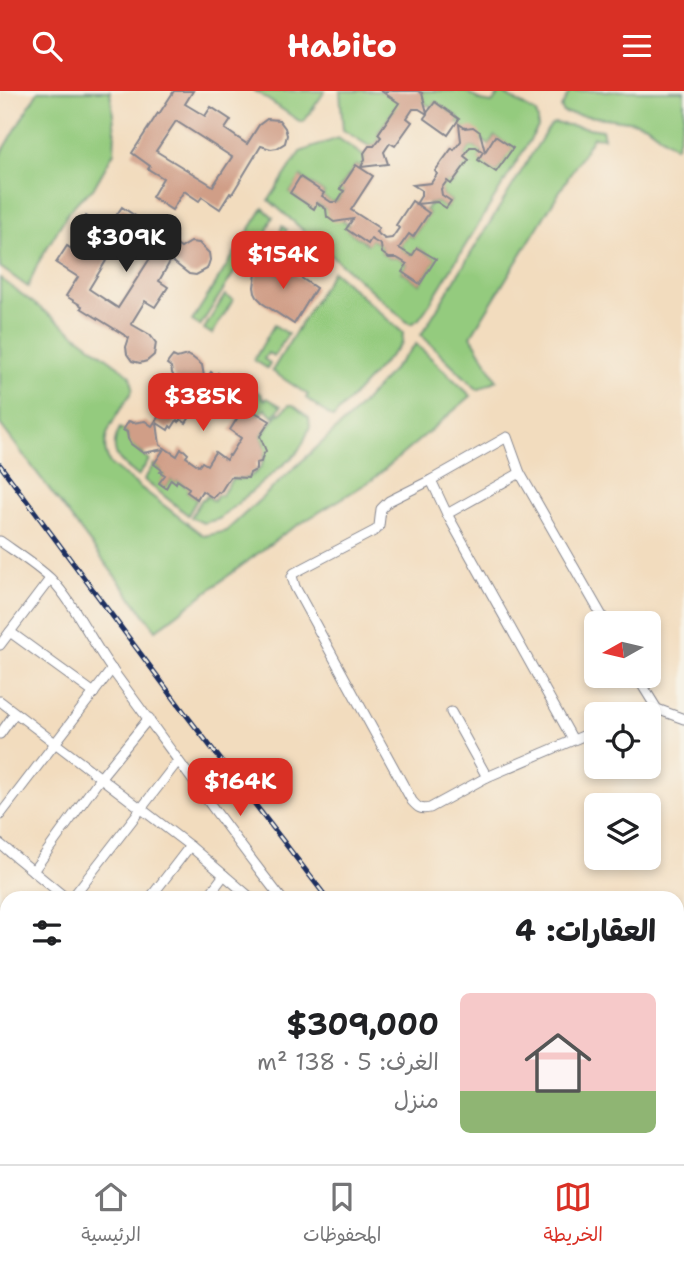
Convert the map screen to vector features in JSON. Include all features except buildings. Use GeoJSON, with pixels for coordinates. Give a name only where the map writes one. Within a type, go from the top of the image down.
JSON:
{"type":"FeatureCollection","features":[{"type":"Feature","properties":{"kind":"street"},"geometry":{"type":"LineString","coordinates":[[584,735],[487,777],[430,808],[419,808],[375,734],[292,581],[292,576],[376,530],[381,509],[389,501],[507,437],[520,473],[599,611]]}},
{"type":"Feature","properties":{"kind":"street"},"geometry":{"type":"LineString","coordinates":[[447,515],[520,473]]}},
{"type":"Feature","properties":{"kind":"street"},"geometry":{"type":"LineString","coordinates":[[431,480],[447,515],[573,740]]}},
{"type":"Feature","properties":{"kind":"street"},"geometry":{"type":"LineString","coordinates":[[1,545],[50,579],[63,594],[112,669],[272,891]]}},
{"type":"Feature","properties":{"kind":"street"},"geometry":{"type":"LineString","coordinates":[[0,645],[50,579]]}},
{"type":"Feature","properties":{"kind":"street"},"geometry":{"type":"LineString","coordinates":[[10,632],[93,693]]}},
{"type":"Feature","properties":{"kind":"street"},"geometry":{"type":"LineString","coordinates":[[0,815],[112,669]]}},
{"type":"Feature","properties":{"kind":"street"},"geometry":{"type":"LineString","coordinates":[[0,701],[190,846],[243,891]]}},
{"type":"Feature","properties":{"kind":"street"},"geometry":{"type":"LineString","coordinates":[[661,710],[684,719]]}},
{"type":"Feature","properties":{"kind":"street"},"geometry":{"type":"LineString","coordinates":[[451,712],[487,777]]}},
{"type":"Feature","properties":{"kind":"street"},"geometry":{"type":"LineString","coordinates":[[0,733],[15,713]]}},
{"type":"Feature","properties":{"kind":"street"},"geometry":{"type":"LineString","coordinates":[[33,871],[101,777],[149,718]]}},
{"type":"Feature","properties":{"kind":"street"},"geometry":{"type":"LineString","coordinates":[[77,891],[178,761]]}},
{"type":"Feature","properties":{"kind":"street"},"geometry":{"type":"LineString","coordinates":[[0,844],[57,891]]}},
{"type":"Feature","properties":{"kind":"street"},"geometry":{"type":"LineString","coordinates":[[155,891],[190,846]]}},
{"type":"Feature","properties":{"kind":"street"},"geometry":{"type":"LineString","coordinates":[[212,891],[225,875]]}},
{"type":"Feature","properties":{"kind":"green space"},"geometry":{"type":"Polygon","coordinates":[[[38,91],[110,91],[115,131],[114,152],[93,189],[69,211],[38,263],[28,287],[0,267],[0,156],[38,91]]]}},
{"type":"Feature","properties":{"kind":"green space"},"geometry":{"type":"Polygon","coordinates":[[[255,91],[325,91],[301,122],[255,91]]]}},
{"type":"Feature","properties":{"kind":"green space"},"geometry":{"type":"Polygon","coordinates":[[[340,91],[381,91],[404,104],[394,110],[378,133],[381,136],[377,145],[369,146],[343,130],[340,91]]]}},
{"type":"Feature","properties":{"kind":"green space"},"geometry":{"type":"Polygon","coordinates":[[[418,91],[465,91],[481,101],[492,103],[501,92],[536,113],[538,127],[427,308],[419,319],[411,324],[269,200],[300,152],[338,138],[365,157],[365,161],[360,167],[356,165],[340,188],[344,191],[339,201],[331,202],[322,196],[324,193],[301,177],[290,193],[313,208],[317,203],[349,225],[347,230],[367,244],[371,239],[381,245],[382,253],[407,264],[402,272],[420,284],[435,259],[418,248],[412,256],[402,250],[401,243],[409,234],[413,237],[429,213],[425,210],[430,204],[428,203],[437,202],[446,208],[451,201],[442,195],[440,187],[447,181],[452,184],[468,160],[464,156],[468,147],[476,147],[483,152],[479,160],[496,172],[512,148],[495,136],[489,145],[457,123],[459,118],[435,102],[431,107],[423,102],[422,93],[418,91]]]}},
{"type":"Feature","properties":{"kind":"green space"},"geometry":{"type":"Polygon","coordinates":[[[570,91],[684,91],[684,116],[677,144],[675,147],[646,125],[636,122],[564,113],[561,108],[570,91]]]}},
{"type":"Feature","properties":{"kind":"green space"},"geometry":{"type":"Polygon","coordinates":[[[554,123],[602,130],[604,138],[593,137],[471,336],[497,380],[478,390],[421,335],[548,128],[554,123]]]}},
{"type":"Feature","properties":{"kind":"green space"},"geometry":{"type":"Polygon","coordinates":[[[263,208],[273,217],[266,238],[266,260],[257,263],[248,251],[200,326],[192,321],[263,208]]]}},
{"type":"Feature","properties":{"kind":"green space"},"geometry":{"type":"Polygon","coordinates":[[[282,226],[287,230],[281,238],[296,252],[289,262],[278,258],[282,226]]]}},
{"type":"Feature","properties":{"kind":"green space"},"geometry":{"type":"Polygon","coordinates":[[[333,271],[403,333],[402,343],[333,418],[306,398],[308,395],[272,371],[333,271]]]}},
{"type":"Feature","properties":{"kind":"green space"},"geometry":{"type":"Polygon","coordinates":[[[0,278],[130,375],[133,387],[106,437],[106,455],[111,465],[204,536],[226,531],[353,414],[416,344],[471,396],[372,480],[285,533],[156,630],[0,424],[0,278]]]}},
{"type":"Feature","properties":{"kind":"green space"},"geometry":{"type":"Polygon","coordinates":[[[225,295],[233,300],[212,334],[204,329],[225,295]]]}},
{"type":"Feature","properties":{"kind":"green space"},"geometry":{"type":"Polygon","coordinates":[[[274,325],[288,334],[274,356],[268,353],[264,359],[270,363],[267,368],[254,360],[274,325]]]}},
{"type":"Feature","properties":{"kind":"green space"},"geometry":{"type":"Polygon","coordinates":[[[256,391],[265,400],[267,398],[281,406],[274,416],[265,409],[260,415],[254,411],[250,416],[242,411],[250,399],[245,394],[254,394],[256,391]]]}},
{"type":"Feature","properties":{"kind":"green space"},"geometry":{"type":"Polygon","coordinates":[[[289,405],[293,405],[309,418],[310,427],[296,454],[219,519],[203,523],[191,517],[202,499],[207,496],[214,501],[218,495],[221,496],[232,479],[241,479],[256,472],[264,453],[261,436],[289,405]]]}},
{"type":"Feature","properties":{"kind":"green space"},"geometry":{"type":"Polygon","coordinates":[[[120,428],[127,432],[132,444],[149,460],[138,476],[117,456],[115,444],[120,428]]]}},
{"type":"Feature","properties":{"kind":"green space"},"geometry":{"type":"Polygon","coordinates":[[[154,464],[165,475],[160,484],[166,487],[171,479],[191,486],[187,492],[197,499],[188,515],[144,480],[154,464]]]}},
{"type":"Feature","properties":{"kind":"railway"},"geometry":{"type":"LineString","coordinates":[[0,465],[322,891]]}}]}
